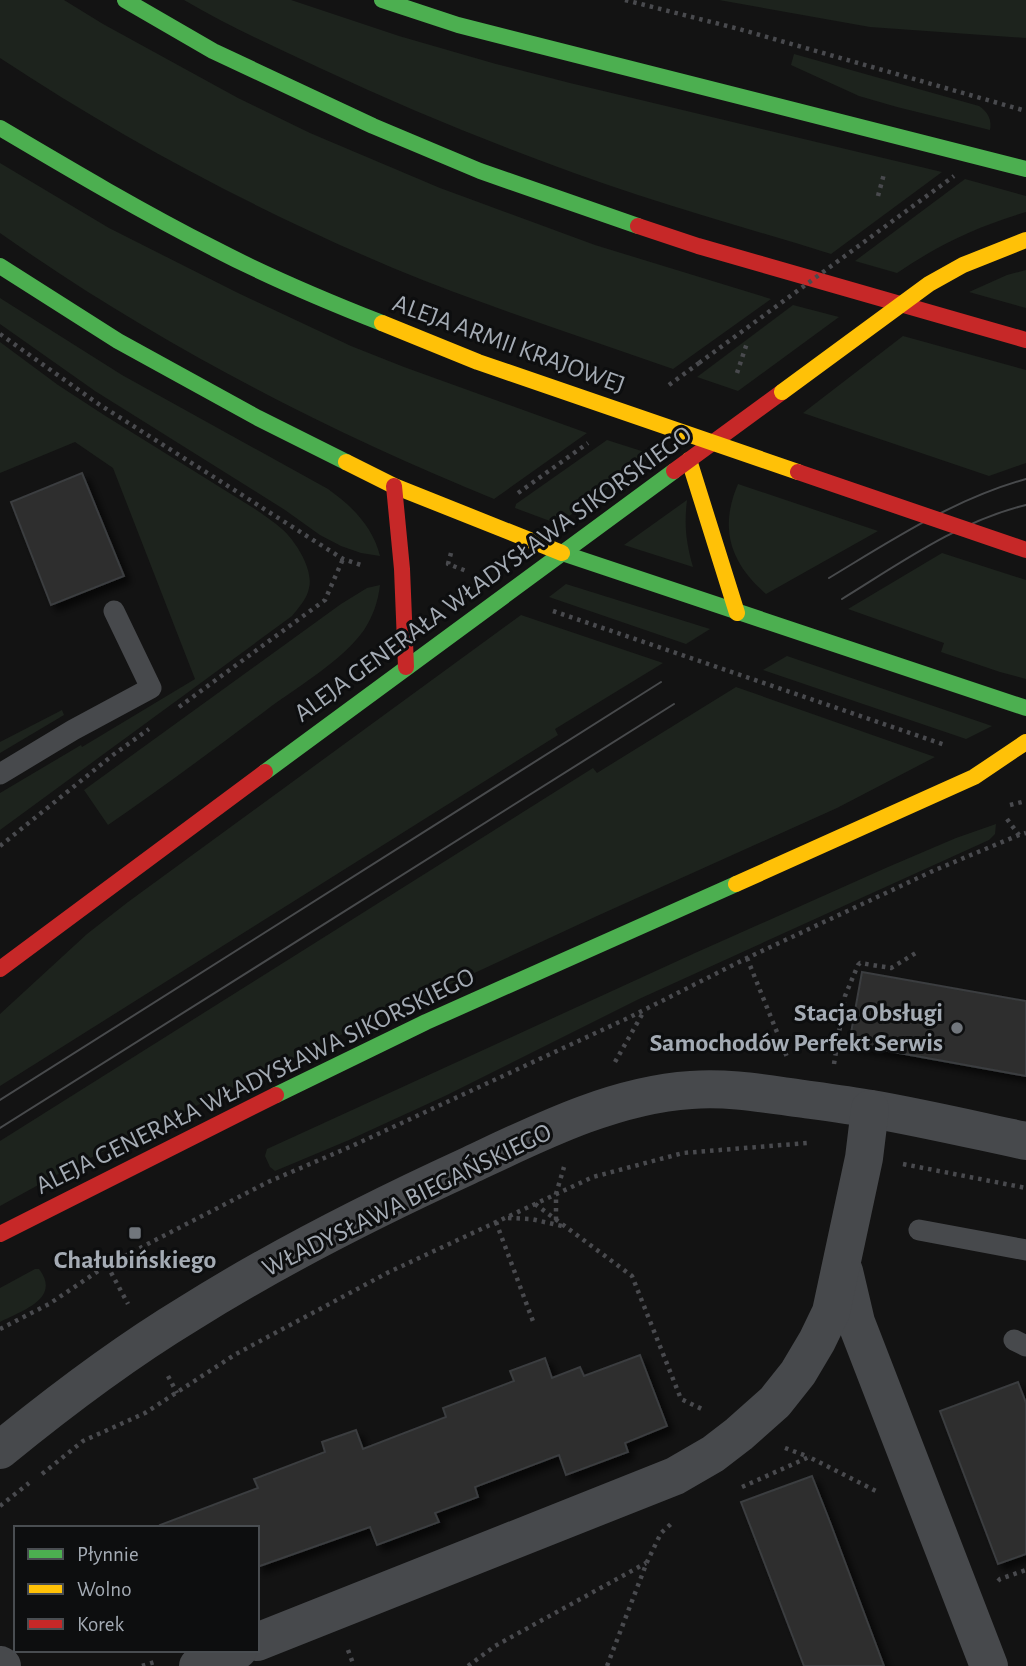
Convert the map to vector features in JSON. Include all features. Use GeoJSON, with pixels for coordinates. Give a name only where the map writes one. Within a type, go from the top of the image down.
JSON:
{"type":"FeatureCollection","features":[{"type":"Feature","properties":{"kind":"main road"},"geometry":{"type":"LineString","coordinates":[[125,0],[213,51],[373,126],[480,171],[698,246],[1026,340]]}},
{"type":"Feature","properties":{"kind":"main road"},"geometry":{"type":"LineString","coordinates":[[382,0],[458,25],[1026,169]]}},
{"type":"Feature","properties":{"kind":"main road","name":"ALEJA ARMII KRAJOWEJ"},"geometry":{"type":"LineString","coordinates":[[0,128],[90,182],[216,250],[349,311],[478,362],[1026,550]]}},
{"type":"Feature","properties":{"kind":"main road","name":"ALEJA GENERAŁA WŁADYSŁAWA SIKORSKIEGO"},"geometry":{"type":"LineString","coordinates":[[0,969],[406,667],[929,284],[963,265],[1026,240]]}},
{"type":"Feature","properties":{"kind":"main road"},"geometry":{"type":"LineString","coordinates":[[0,266],[118,341],[258,418],[394,486],[562,553],[1026,708]]}},
{"type":"Feature","properties":{"kind":"main road"},"geometry":{"type":"LineString","coordinates":[[689,460],[737,613]]}},
{"type":"Feature","properties":{"kind":"main road"},"geometry":{"type":"LineString","coordinates":[[394,486],[402,569],[406,667]]}},
{"type":"Feature","properties":{"kind":"main road","name":"ALEJA GENERAŁA WŁADYSŁAWA SIKORSKIEGO"},"geometry":{"type":"LineString","coordinates":[[0,1234],[214,1125],[426,1022],[974,777],[1026,742]]}},
{"type":"Feature","properties":{"kind":"street","name":"WŁADYSŁAWA BIEGAŃSKIEGO"},"geometry":{"type":"LineString","coordinates":[[0,1450],[136,1347],[189,1313],[365,1215],[523,1140],[592,1112],[640,1097],[691,1090],[743,1090],[870,1109],[1026,1141]]}},
{"type":"Feature","properties":{"kind":"street"},"geometry":{"type":"LineString","coordinates":[[259,1642],[675,1476],[713,1454],[744,1430],[775,1402],[798,1373],[831,1312],[864,1158],[870,1109]]}},
{"type":"Feature","properties":{"kind":"street"},"geometry":{"type":"LineString","coordinates":[[842,1259],[856,1322],[989,1666]]}},
{"type":"Feature","properties":{"kind":"street"},"geometry":{"type":"LineString","coordinates":[[198,1666],[233,1652]]}},
{"type":"Feature","properties":{"kind":"lane"},"geometry":{"type":"LineString","coordinates":[[0,774],[73,730],[151,688],[114,611]]}},
{"type":"Feature","properties":{"kind":"lane"},"geometry":{"type":"LineString","coordinates":[[919,1230],[1026,1250]]}},
{"type":"Feature","properties":{"kind":"path"},"geometry":{"type":"LineString","coordinates":[[625,0],[739,29],[1026,111]]}},
{"type":"Feature","properties":{"kind":"path"},"geometry":{"type":"LineString","coordinates":[[878,196],[887,163]]}},
{"type":"Feature","properties":{"kind":"path"},"geometry":{"type":"LineString","coordinates":[[699,363],[954,176]]}},
{"type":"Feature","properties":{"kind":"path"},"geometry":{"type":"LineString","coordinates":[[0,334],[97,403],[343,559]]}},
{"type":"Feature","properties":{"kind":"path"},"geometry":{"type":"LineString","coordinates":[[736,376],[747,343]]}},
{"type":"Feature","properties":{"kind":"path"},"geometry":{"type":"LineString","coordinates":[[1007,819],[1019,835]]}},
{"type":"Feature","properties":{"kind":"path"},"geometry":{"type":"LineString","coordinates":[[0,1329],[49,1304],[107,1265],[268,1182],[628,1018],[747,958],[936,870],[1026,834]]}},
{"type":"Feature","properties":{"kind":"path"},"geometry":{"type":"LineString","coordinates":[[832,1076],[845,996],[858,965],[860,963],[891,968],[919,951]]}},
{"type":"Feature","properties":{"kind":"path"},"geometry":{"type":"LineString","coordinates":[[747,958],[792,1068]]}},
{"type":"Feature","properties":{"kind":"path"},"geometry":{"type":"LineString","coordinates":[[42,1474],[83,1441],[145,1413],[236,1354],[389,1272],[593,1177],[682,1153],[822,1142],[864,1158],[1026,1188]]}},
{"type":"Feature","properties":{"kind":"path"},"geometry":{"type":"LineString","coordinates":[[535,1204],[632,1276],[681,1399],[885,1495]]}},
{"type":"Feature","properties":{"kind":"path"},"geometry":{"type":"LineString","coordinates":[[505,1218],[531,1219],[566,1227]]}},
{"type":"Feature","properties":{"kind":"path"},"geometry":{"type":"LineString","coordinates":[[496,1222],[534,1324]]}},
{"type":"Feature","properties":{"kind":"path"},"geometry":{"type":"LineString","coordinates":[[739,1488],[809,1457]]}},
{"type":"Feature","properties":{"kind":"path"},"geometry":{"type":"LineString","coordinates":[[0,1506],[31,1482]]}},
{"type":"Feature","properties":{"kind":"path"},"geometry":{"type":"LineString","coordinates":[[607,1666],[660,1531],[677,1518]]}},
{"type":"Feature","properties":{"kind":"path"},"geometry":{"type":"LineString","coordinates":[[468,1666],[495,1646],[647,1562]]}},
{"type":"Feature","properties":{"kind":"shaded area"},"geometry":{"type":"Polygon","coordinates":[[[0,0],[64,0],[238,98],[310,133],[440,188],[595,245],[771,299],[673,369],[428,282],[342,246],[241,198],[94,117],[0,58],[0,0]]]}},
{"type":"Feature","properties":{"kind":"shaded area"},"geometry":{"type":"Polygon","coordinates":[[[184,0],[291,0],[399,36],[496,64],[942,172],[831,254],[638,195],[478,136],[322,69],[184,0]]]}},
{"type":"Feature","properties":{"kind":"shaded area"},"geometry":{"type":"Polygon","coordinates":[[[719,0],[1026,0],[1026,38],[870,27],[719,0]]]}},
{"type":"Feature","properties":{"kind":"shaded area"},"geometry":{"type":"Polygon","coordinates":[[[794,54],[979,106],[989,116],[990,130],[859,96],[791,65],[794,54]]]}},
{"type":"Feature","properties":{"kind":"shaded area"},"geometry":{"type":"Polygon","coordinates":[[[0,163],[109,228],[351,346],[587,433],[494,499],[365,443],[178,346],[58,273],[0,233],[0,163]]]}},
{"type":"Feature","properties":{"kind":"shaded area"},"geometry":{"type":"Polygon","coordinates":[[[965,179],[1026,196],[1026,212],[959,237],[897,273],[855,261],[965,179]]]}},
{"type":"Feature","properties":{"kind":"shaded area"},"geometry":{"type":"Polygon","coordinates":[[[1026,270],[1026,308],[969,292],[1007,275],[1026,270]]]}},
{"type":"Feature","properties":{"kind":"shaded area"},"geometry":{"type":"Polygon","coordinates":[[[0,298],[122,375],[328,489],[367,527],[380,556],[341,546],[320,535],[285,510],[95,391],[0,324],[0,298]]]}},
{"type":"Feature","properties":{"kind":"shaded area"},"geometry":{"type":"Polygon","coordinates":[[[793,305],[839,317],[738,391],[697,377],[793,305]]]}},
{"type":"Feature","properties":{"kind":"shaded area"},"geometry":{"type":"Polygon","coordinates":[[[903,336],[1026,370],[1026,463],[989,476],[803,413],[903,336]]]}},
{"type":"Feature","properties":{"kind":"shaded area"},"geometry":{"type":"Polygon","coordinates":[[[0,342],[58,385],[272,521],[298,548],[310,581],[306,596],[292,616],[0,830],[0,793],[195,679],[113,468],[75,442],[0,473],[0,342]]]}},
{"type":"Feature","properties":{"kind":"shaded area"},"geometry":{"type":"Polygon","coordinates":[[[607,440],[654,455],[558,524],[515,508],[516,504],[607,440]]]}},
{"type":"Feature","properties":{"kind":"shaded area"},"geometry":{"type":"Polygon","coordinates":[[[738,484],[878,531],[766,594],[744,570],[731,544],[729,515],[738,484]]]}},
{"type":"Feature","properties":{"kind":"shaded area"},"geometry":{"type":"Polygon","coordinates":[[[687,500],[686,534],[693,567],[624,545],[687,500]]]}},
{"type":"Feature","properties":{"kind":"shaded area"},"geometry":{"type":"Polygon","coordinates":[[[942,553],[1026,580],[1026,679],[941,652],[944,643],[848,609],[942,553]]]}},
{"type":"Feature","properties":{"kind":"shaded area"},"geometry":{"type":"Polygon","coordinates":[[[566,584],[710,629],[686,644],[549,597],[566,584]]]}},
{"type":"Feature","properties":{"kind":"shaded area"},"geometry":{"type":"Polygon","coordinates":[[[380,585],[370,619],[345,652],[108,825],[84,790],[341,604],[367,588],[380,585]]]}},
{"type":"Feature","properties":{"kind":"shaded area"},"geometry":{"type":"Polygon","coordinates":[[[521,615],[663,663],[555,729],[558,735],[0,1086],[0,1014],[87,934],[521,615]]]}},
{"type":"Feature","properties":{"kind":"shaded area"},"geometry":{"type":"Polygon","coordinates":[[[787,656],[992,726],[966,739],[763,670],[787,656]]]}},
{"type":"Feature","properties":{"kind":"shaded area"},"geometry":{"type":"Polygon","coordinates":[[[736,687],[935,757],[837,808],[332,1039],[62,1172],[0,1206],[0,1141],[593,768],[597,773],[736,687]]]}},
{"type":"Feature","properties":{"kind":"shaded area"},"geometry":{"type":"Polygon","coordinates":[[[62,710],[64,715],[0,753],[0,742],[62,710]]]}},
{"type":"Feature","properties":{"kind":"shaded area"},"geometry":{"type":"Polygon","coordinates":[[[996,824],[995,834],[989,840],[639,999],[447,1095],[349,1140],[275,1171],[270,1167],[265,1156],[267,1149],[695,953],[888,867],[996,824]]]}},
{"type":"Feature","properties":{"kind":"shaded area"},"geometry":{"type":"Polygon","coordinates":[[[39,1269],[45,1279],[46,1288],[42,1296],[28,1308],[0,1322],[0,1288],[39,1269]]]}},
{"type":"Feature","properties":{"kind":"building"},"geometry":{"type":"Polygon","coordinates":[[[82,473],[124,576],[51,605],[11,502],[82,473]]]}},
{"type":"Feature","properties":{"kind":"building"},"geometry":{"type":"Polygon","coordinates":[[[862,972],[1026,1001],[1026,1076],[849,1044],[862,972]]]}},
{"type":"Feature","properties":{"kind":"building"},"geometry":{"type":"Polygon","coordinates":[[[640,1355],[667,1426],[625,1443],[628,1452],[566,1475],[559,1455],[475,1487],[478,1497],[435,1513],[439,1522],[377,1545],[370,1527],[259,1566],[259,1526],[160,1526],[258,1488],[254,1479],[325,1452],[322,1442],[356,1430],[363,1449],[446,1417],[443,1408],[514,1381],[510,1371],[545,1358],[552,1378],[580,1367],[584,1376],[640,1355]]]}},
{"type":"Feature","properties":{"kind":"building"},"geometry":{"type":"Polygon","coordinates":[[[1018,1382],[1026,1403],[1026,1554],[998,1564],[940,1411],[1018,1382]]]}},
{"type":"Feature","properties":{"kind":"building"},"geometry":{"type":"Polygon","coordinates":[[[812,1476],[884,1666],[804,1666],[741,1502],[812,1476]]]}},
{"type":"Feature","properties":{"kind":"tram line"},"geometry":{"type":"LineString","coordinates":[[829,578],[949,509],[999,487],[1026,479]]}},
{"type":"Feature","properties":{"kind":"tram line"},"geometry":{"type":"LineString","coordinates":[[842,599],[953,533],[1001,512],[1026,505]]}},
{"type":"Feature","properties":{"kind":"tram line"},"geometry":{"type":"LineString","coordinates":[[0,1100],[661,682]]}},
{"type":"Feature","properties":{"kind":"tram line"},"geometry":{"type":"LineString","coordinates":[[0,1128],[674,704]]}},
{"type":"Feature","properties":{"kind":"traffic: fast"},"geometry":{"type":"LineString","coordinates":[[125,0],[213,51],[373,126],[480,171],[638,226]]}},
{"type":"Feature","properties":{"kind":"traffic: fast"},"geometry":{"type":"LineString","coordinates":[[382,0],[458,25],[1026,169]]}},
{"type":"Feature","properties":{"kind":"traffic: fast"},"geometry":{"type":"LineString","coordinates":[[0,128],[134,206],[215,249],[382,323]]}},
{"type":"Feature","properties":{"kind":"traffic: fast"},"geometry":{"type":"LineString","coordinates":[[0,266],[118,341],[258,418],[346,462]]}},
{"type":"Feature","properties":{"kind":"traffic: fast"},"geometry":{"type":"LineString","coordinates":[[265,772],[674,471]]}},
{"type":"Feature","properties":{"kind":"traffic: fast"},"geometry":{"type":"LineString","coordinates":[[562,553],[1026,708]]}},
{"type":"Feature","properties":{"kind":"traffic: fast"},"geometry":{"type":"LineString","coordinates":[[276,1095],[426,1022],[736,884]]}},
{"type":"Feature","properties":{"kind":"traffic: slow"},"geometry":{"type":"LineString","coordinates":[[782,392],[929,284],[963,265],[1026,240]]}},
{"type":"Feature","properties":{"kind":"traffic: slow"},"geometry":{"type":"LineString","coordinates":[[382,323],[478,362],[798,472]]}},
{"type":"Feature","properties":{"kind":"traffic: slow"},"geometry":{"type":"LineString","coordinates":[[689,460],[737,613]]}},
{"type":"Feature","properties":{"kind":"traffic: slow"},"geometry":{"type":"LineString","coordinates":[[346,462],[394,486],[562,553]]}},
{"type":"Feature","properties":{"kind":"traffic: slow"},"geometry":{"type":"LineString","coordinates":[[736,884],[974,777],[1026,742]]}},
{"type":"Feature","properties":{"kind":"traffic: jam"},"geometry":{"type":"LineString","coordinates":[[638,226],[698,246],[1026,340]]}},
{"type":"Feature","properties":{"kind":"traffic: jam"},"geometry":{"type":"LineString","coordinates":[[674,471],[782,392]]}},
{"type":"Feature","properties":{"kind":"traffic: jam"},"geometry":{"type":"LineString","coordinates":[[798,472],[1026,550]]}},
{"type":"Feature","properties":{"kind":"traffic: jam"},"geometry":{"type":"LineString","coordinates":[[394,486],[402,569],[406,667]]}},
{"type":"Feature","properties":{"kind":"traffic: jam"},"geometry":{"type":"LineString","coordinates":[[0,969],[265,772]]}},
{"type":"Feature","properties":{"kind":"traffic: jam"},"geometry":{"type":"LineString","coordinates":[[0,1234],[276,1095]]}},
{"type":"Feature","properties":{"kind":"place","name":"Stacja Obsługi Samochodów Perfekt Serwis"},"geometry":{"type":"Point","coordinates":[957,1028]}},
{"type":"Feature","properties":{"kind":"place","name":"Chałubińskiego"},"geometry":{"type":"Point","coordinates":[135,1233]}}]}
